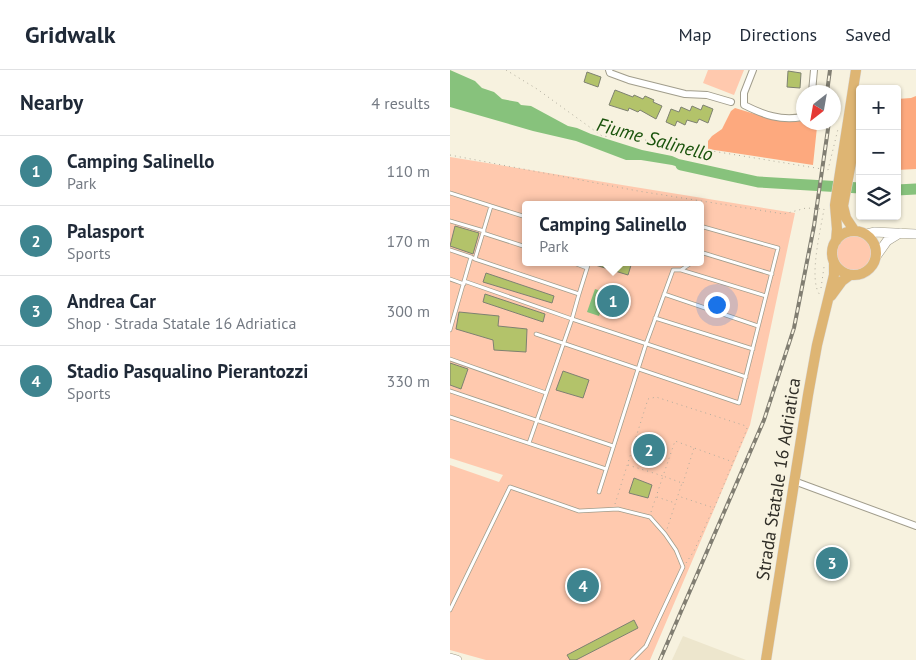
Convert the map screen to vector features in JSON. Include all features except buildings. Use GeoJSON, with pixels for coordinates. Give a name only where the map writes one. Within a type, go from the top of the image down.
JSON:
{"type":"FeatureCollection","features":[{"type":"Feature","properties":{"kind":"main road","name":"Strada Statale 16 Adriatica"},"geometry":{"type":"LineString","coordinates":[[766,660],[817,345],[834,275],[832,255],[836,241],[835,205],[857,106],[856,70]]}},
{"type":"Feature","properties":{"kind":"main road","name":"Strada Statale 16 Adriatica"},"geometry":{"type":"LineString","coordinates":[[847,156],[843,206],[846,218],[854,230]]}},
{"type":"Feature","properties":{"kind":"main road"},"geometry":{"type":"LineString","coordinates":[[836,241],[847,232],[854,230],[866,234],[874,243],[877,255]]}},
{"type":"Feature","properties":{"kind":"main road"},"geometry":{"type":"LineString","coordinates":[[866,234],[874,232],[916,234]]}},
{"type":"Feature","properties":{"kind":"main road"},"geometry":{"type":"LineString","coordinates":[[877,255],[887,242],[901,233]]}},
{"type":"Feature","properties":{"kind":"main road","name":"Strada Statale 16 Adriatica"},"geometry":{"type":"LineString","coordinates":[[826,304],[835,289],[850,275],[858,275],[871,268],[877,255]]}},
{"type":"Feature","properties":{"kind":"main road"},"geometry":{"type":"LineString","coordinates":[[834,262],[838,268],[850,275]]}},
{"type":"Feature","properties":{"kind":"main road"},"geometry":{"type":"LineString","coordinates":[[450,658],[457,660]]}},
{"type":"Feature","properties":{"kind":"street"},"geometry":{"type":"LineString","coordinates":[[610,70],[610,73],[617,73],[685,94],[707,95],[730,102]]}},
{"type":"Feature","properties":{"kind":"street"},"geometry":{"type":"LineString","coordinates":[[753,70],[744,93],[744,105],[759,112],[787,120],[796,118]]}},
{"type":"Feature","properties":{"kind":"street"},"geometry":{"type":"LineString","coordinates":[[813,85],[814,70]]}},
{"type":"Feature","properties":{"kind":"street"},"geometry":{"type":"LineString","coordinates":[[794,481],[916,526]]}},
{"type":"Feature","properties":{"kind":"lane"},"geometry":{"type":"LineString","coordinates":[[450,193],[522,216]]}},
{"type":"Feature","properties":{"kind":"lane"},"geometry":{"type":"LineString","coordinates":[[450,330],[464,282],[491,206]]}},
{"type":"Feature","properties":{"kind":"lane"},"geometry":{"type":"LineString","coordinates":[[450,220],[522,246]]}},
{"type":"Feature","properties":{"kind":"lane"},"geometry":{"type":"LineString","coordinates":[[536,334],[739,403],[778,248],[704,227]]}},
{"type":"Feature","properties":{"kind":"lane"},"geometry":{"type":"LineString","coordinates":[[450,250],[579,294]]}},
{"type":"Feature","properties":{"kind":"lane"},"geometry":{"type":"LineString","coordinates":[[704,253],[772,274]]}},
{"type":"Feature","properties":{"kind":"lane"},"geometry":{"type":"LineString","coordinates":[[529,443],[572,319],[587,268],[582,266]]}},
{"type":"Feature","properties":{"kind":"lane"},"geometry":{"type":"LineString","coordinates":[[681,270],[687,266]]}},
{"type":"Feature","properties":{"kind":"lane"},"geometry":{"type":"LineString","coordinates":[[599,492],[646,344],[673,270],[681,270],[766,296]]}},
{"type":"Feature","properties":{"kind":"lane"},"geometry":{"type":"LineString","coordinates":[[450,279],[464,282],[746,377]]}},
{"type":"Feature","properties":{"kind":"lane"},"geometry":{"type":"LineString","coordinates":[[664,294],[758,326]]}},
{"type":"Feature","properties":{"kind":"lane"},"geometry":{"type":"LineString","coordinates":[[655,318],[752,349]]}},
{"type":"Feature","properties":{"kind":"lane"},"geometry":{"type":"LineString","coordinates":[[450,359],[546,393]]}},
{"type":"Feature","properties":{"kind":"lane"},"geometry":{"type":"LineString","coordinates":[[450,390],[614,446]]}},
{"type":"Feature","properties":{"kind":"lane"},"geometry":{"type":"LineString","coordinates":[[450,417],[606,469]]}},
{"type":"Feature","properties":{"kind":"lane"},"geometry":{"type":"LineString","coordinates":[[450,610],[510,487],[579,510],[613,510],[650,517],[676,550],[683,567],[646,646],[632,660]]}},
{"type":"Feature","properties":{"kind":"path"},"geometry":{"type":"LineString","coordinates":[[506,70],[537,89],[602,136],[645,140],[828,170],[838,130]]}},
{"type":"Feature","properties":{"kind":"path"},"geometry":{"type":"LineString","coordinates":[[450,155],[638,191],[701,201]]}},
{"type":"Feature","properties":{"kind":"path"},"geometry":{"type":"LineString","coordinates":[[704,201],[784,214],[806,208],[824,209],[816,259],[816,290],[826,304]]}},
{"type":"Feature","properties":{"kind":"path"},"geometry":{"type":"LineString","coordinates":[[613,510],[648,399],[656,397],[746,426],[746,432],[714,508],[694,551],[683,567]]}},
{"type":"Feature","properties":{"kind":"path"},"geometry":{"type":"LineString","coordinates":[[650,517],[675,441],[733,462]]}},
{"type":"Feature","properties":{"kind":"path"},"geometry":{"type":"LineString","coordinates":[[665,534],[694,448]]}},
{"type":"Feature","properties":{"kind":"path"},"geometry":{"type":"LineString","coordinates":[[627,465],[682,483]]}},
{"type":"Feature","properties":{"kind":"path"},"geometry":{"type":"LineString","coordinates":[[656,496],[676,503]]}},
{"type":"Feature","properties":{"kind":"path"},"geometry":{"type":"LineString","coordinates":[[678,496],[714,508]]}},
{"type":"Feature","properties":{"kind":"shaded area"},"geometry":{"type":"Polygon","coordinates":[[[450,70],[475,81],[482,88],[494,92],[502,99],[531,106],[568,126],[591,134],[642,150],[672,156],[695,166],[695,172],[672,165],[641,160],[626,160],[576,141],[533,131],[450,107],[450,70]]]}},
{"type":"Feature","properties":{"kind":"shaded area"},"geometry":{"type":"Polygon","coordinates":[[[708,70],[744,70],[734,95],[703,83],[708,70]]]}},
{"type":"Feature","properties":{"kind":"shaded area"},"geometry":{"type":"Polygon","coordinates":[[[916,96],[916,169],[901,170],[901,99],[916,96]]]}},
{"type":"Feature","properties":{"kind":"shaded area"},"geometry":{"type":"Polygon","coordinates":[[[735,108],[775,120],[796,121],[796,130],[817,130],[813,165],[708,149],[708,141],[722,129],[731,111],[735,108]]]}},
{"type":"Feature","properties":{"kind":"shaded area"},"geometry":{"type":"Polygon","coordinates":[[[450,157],[795,213],[750,425],[650,660],[486,660],[450,650],[450,465],[499,482],[503,475],[450,458],[450,157]]]}},
{"type":"Feature","properties":{"kind":"shaded area"},"geometry":{"type":"Polygon","coordinates":[[[854,236],[861,237],[866,241],[870,246],[870,260],[866,265],[861,269],[854,270],[847,269],[842,265],[838,260],[837,253],[838,246],[842,241],[847,237],[854,236]]]}},
{"type":"Feature","properties":{"kind":"shaded area"},"geometry":{"type":"Polygon","coordinates":[[[595,289],[607,293],[599,316],[587,312],[595,289]]]}},
{"type":"Feature","properties":{"kind":"shaded area"},"geometry":{"type":"Polygon","coordinates":[[[617,296],[630,301],[628,307],[615,303],[617,296]]]}},
{"type":"Feature","properties":{"kind":"shaded area"},"geometry":{"type":"Polygon","coordinates":[[[683,636],[746,660],[672,660],[683,636]]]}},
{"type":"Feature","properties":{"kind":"waterway","name":"Fiume Salinello"},"geometry":{"type":"LineString","coordinates":[[681,165],[758,182],[856,188]]}},
{"type":"Feature","properties":{"kind":"waterway","name":"Fiume Salinello"},"geometry":{"type":"LineString","coordinates":[[901,190],[916,189]]}},
{"type":"Feature","properties":{"kind":"railway"},"geometry":{"type":"LineString","coordinates":[[828,85],[830,70]]}},
{"type":"Feature","properties":{"kind":"railway"},"geometry":{"type":"LineString","coordinates":[[660,660],[764,420],[794,328],[814,226],[828,130]]}},
{"type":"Feature","properties":{"kind":"place","name":"Camping Salinello"},"geometry":{"type":"Point","coordinates":[613,301]}},
{"type":"Feature","properties":{"kind":"place","name":"Palasport"},"geometry":{"type":"Point","coordinates":[649,450]}},
{"type":"Feature","properties":{"kind":"place","name":"Andrea Car"},"geometry":{"type":"Point","coordinates":[832,563]}},
{"type":"Feature","properties":{"kind":"place","name":"Stadio Pasqualino Pierantozzi"},"geometry":{"type":"Point","coordinates":[583,586]}}]}
